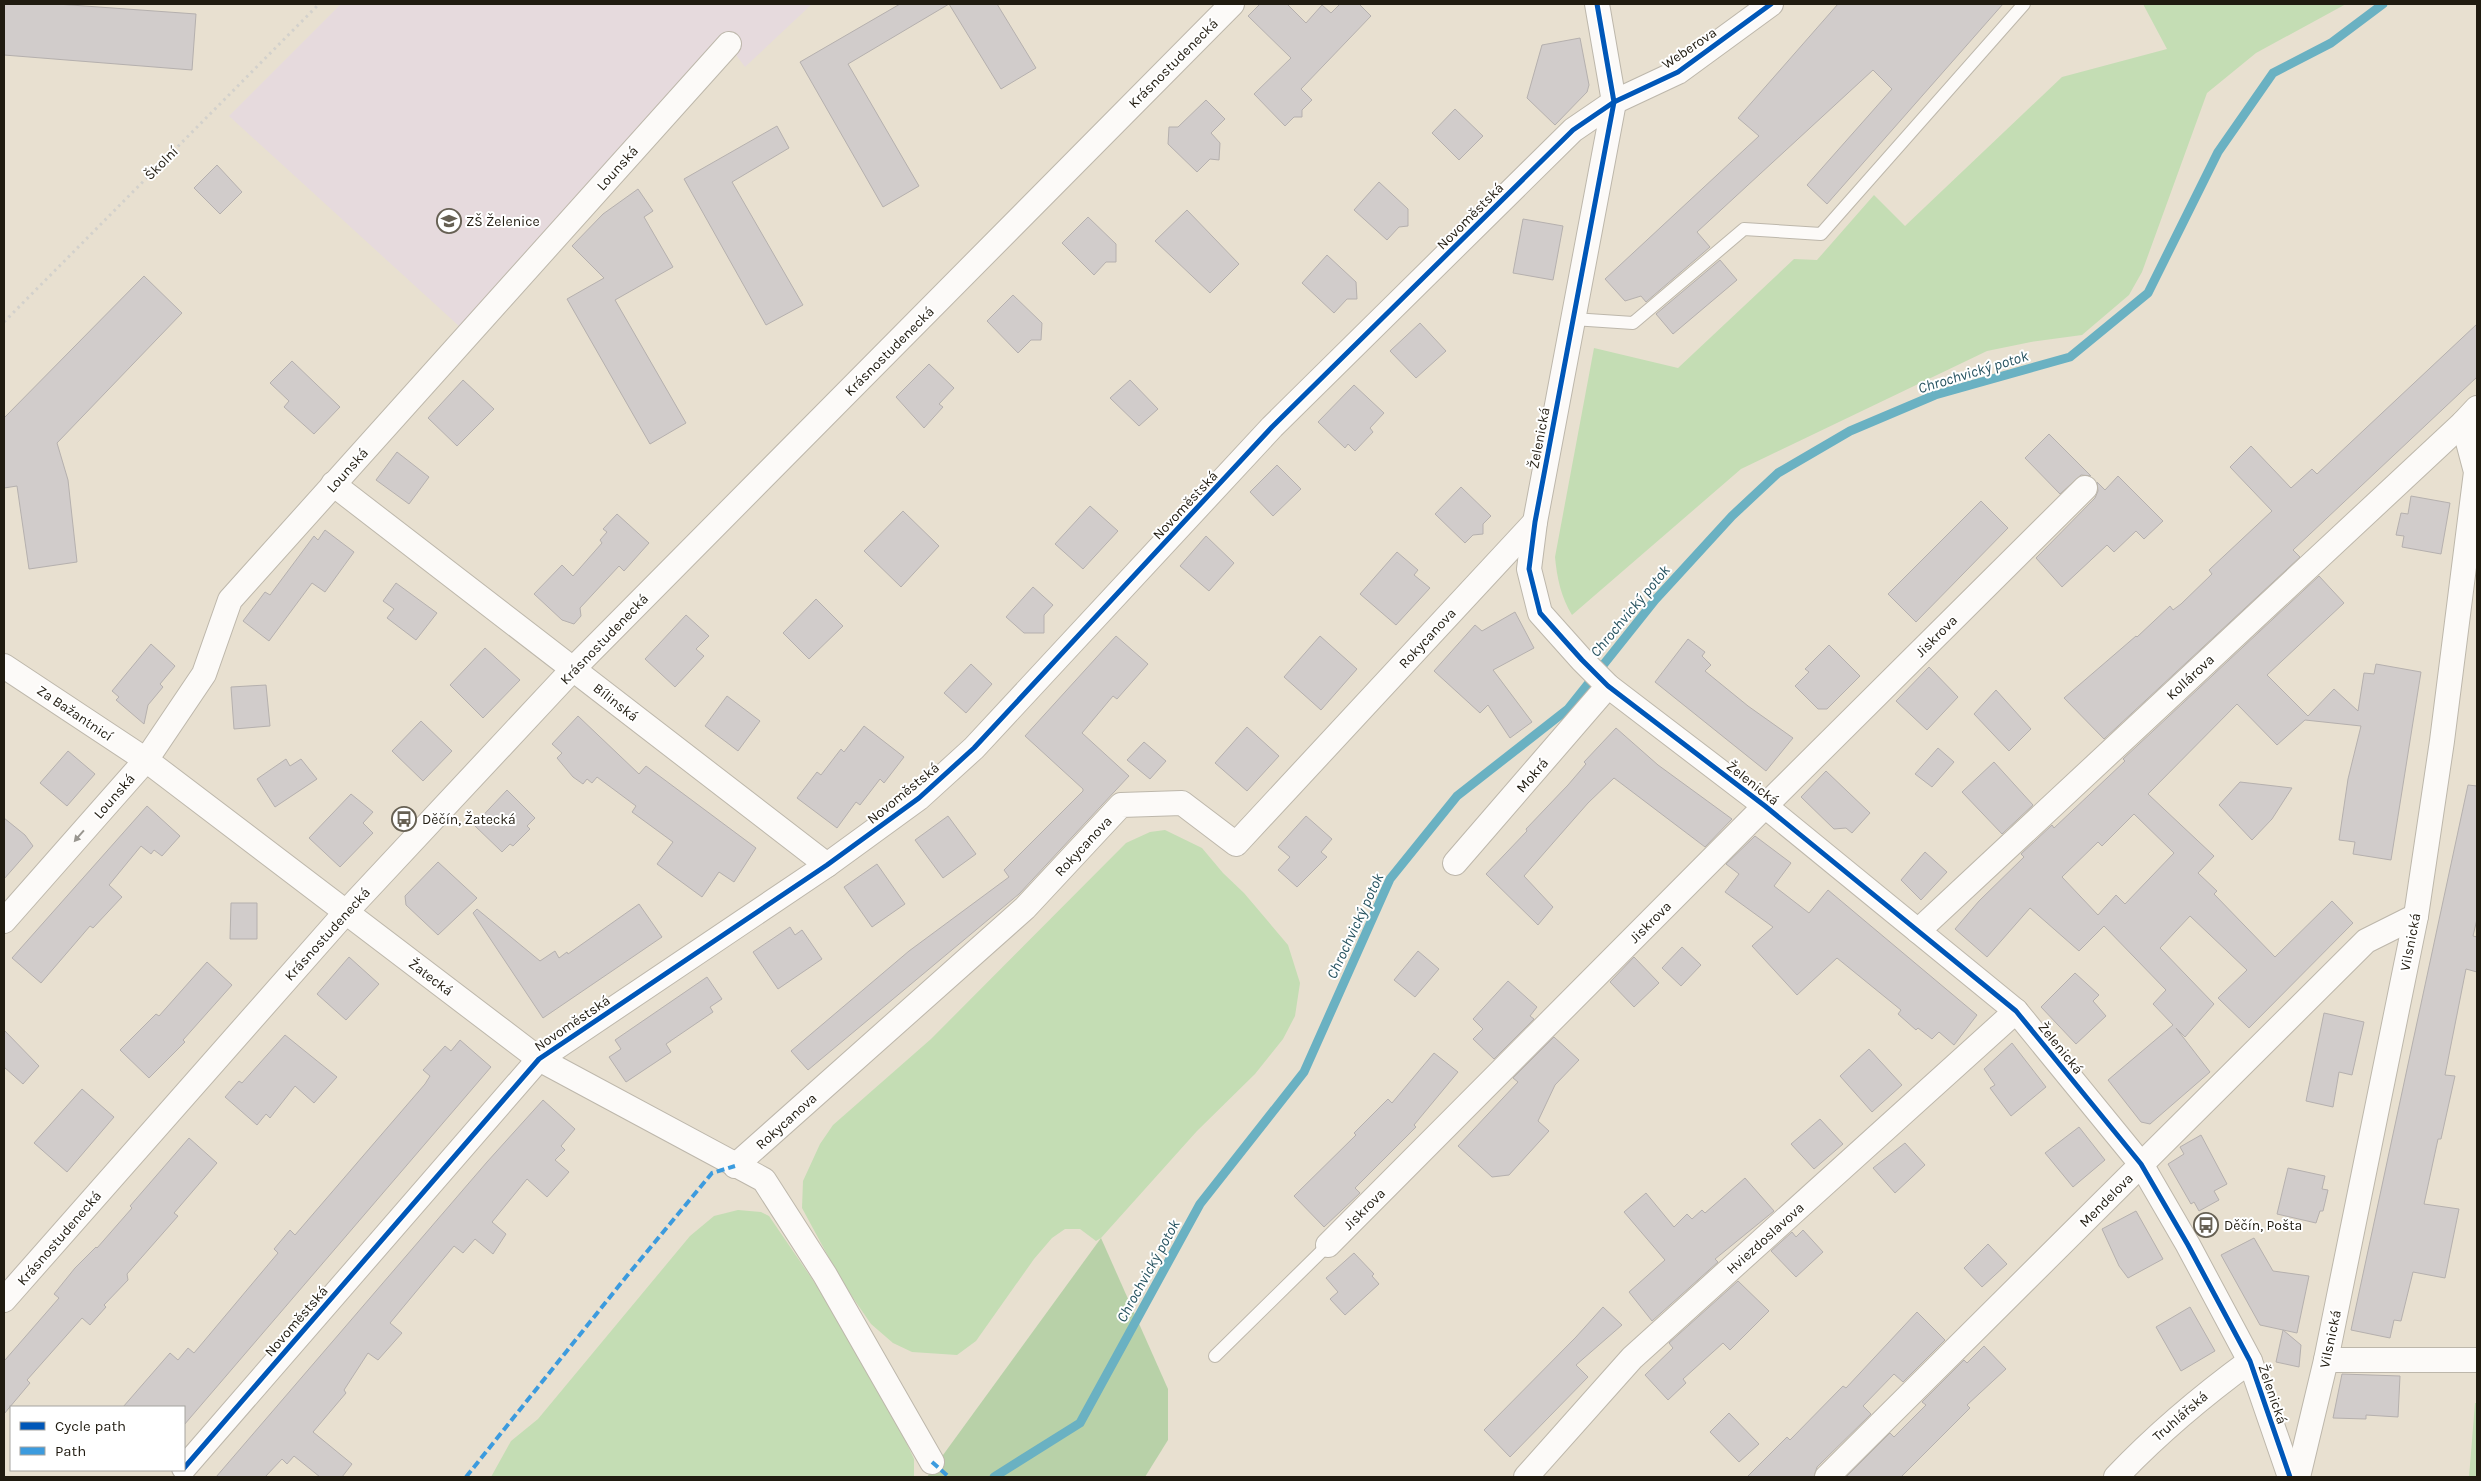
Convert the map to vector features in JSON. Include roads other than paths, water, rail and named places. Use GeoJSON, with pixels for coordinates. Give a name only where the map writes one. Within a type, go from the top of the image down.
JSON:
{"type":"FeatureCollection","features":[{"type":"Feature","properties":{"kind":"street","name":"Krásnostudenecká"},"geometry":{"type":"LineString","coordinates":[[4,1300],[346,912],[573,669],[1232,4]]}},
{"type":"Feature","properties":{"kind":"street","name":"Želenická"},"geometry":{"type":"LineString","coordinates":[[1597,4],[1614,102],[1535,522],[1529,568],[1540,614],[1605,683],[1765,806],[2016,1011],[2142,1164],[2250,1361],[2290,1477]]}},
{"type":"Feature","properties":{"kind":"street","name":"Weberova"},"geometry":{"type":"LineString","coordinates":[[1614,102],[1678,72],[1771,4]]}},
{"type":"Feature","properties":{"kind":"street","name":"Lounská"},"geometry":{"type":"LineString","coordinates":[[4,921],[146,760],[204,674],[230,600],[729,44]]}},
{"type":"Feature","properties":{"kind":"street","name":"Novoměstská"},"geometry":{"type":"LineString","coordinates":[[185,1467],[539,1059],[827,865],[919,798],[974,748],[1272,427],[1573,130],[1614,102]]}},
{"type":"Feature","properties":{"kind":"street","name":"Vilsnická"},"geometry":{"type":"LineString","coordinates":[[2298,1477],[2326,1360],[2416,916],[2442,741],[2476,472],[2470,415]]}},
{"type":"Feature","properties":{"kind":"street","name":"Kollárova"},"geometry":{"type":"LineString","coordinates":[[1918,931],[2470,415]]}},
{"type":"Feature","properties":{"kind":"street","name":"Bílinská"},"geometry":{"type":"LineString","coordinates":[[333,484],[827,865]]}},
{"type":"Feature","properties":{"kind":"street","name":"Jiskrova"},"geometry":{"type":"LineString","coordinates":[[1328,1245],[2085,488]]}},
{"type":"Feature","properties":{"kind":"street","name":"Rokycanova"},"geometry":{"type":"LineString","coordinates":[[735,1166],[1025,908],[1121,805],[1182,803],[1236,844],[1535,522]]}},
{"type":"Feature","properties":{"kind":"street","name":"Za Bažantnicí"},"geometry":{"type":"LineString","coordinates":[[4,666],[146,760]]}},
{"type":"Feature","properties":{"kind":"street","name":"Mokrá"},"geometry":{"type":"LineString","coordinates":[[1455,863],[1605,683]]}},
{"type":"Feature","properties":{"kind":"street","name":"Žatecká"},"geometry":{"type":"LineString","coordinates":[[146,760],[539,1059],[764,1180],[825,1275],[932,1462]]}},
{"type":"Feature","properties":{"kind":"street","name":"Mendelova"},"geometry":{"type":"LineString","coordinates":[[1827,1477],[2366,941],[2416,916]]}},
{"type":"Feature","properties":{"kind":"street","name":"Hviezdoslavova"},"geometry":{"type":"LineString","coordinates":[[1526,1477],[1632,1358],[2016,1011]]}},
{"type":"Feature","properties":{"kind":"street"},"geometry":{"type":"LineString","coordinates":[[2326,1360],[2477,1360]]}},
{"type":"Feature","properties":{"kind":"street","name":"Truhlářská"},"geometry":{"type":"LineString","coordinates":[[2116,1477],[2148,1444],[2213,1388],[2250,1361]]}},
{"type":"Feature","properties":{"kind":"lane"},"geometry":{"type":"LineString","coordinates":[[1573,319],[1633,323],[1744,229],[1821,234],[2024,4]]}},
{"type":"Feature","properties":{"kind":"lane","name":"Jiskrova"},"geometry":{"type":"LineString","coordinates":[[1215,1356],[1328,1245]]}},
{"type":"Feature","properties":{"kind":"waterway","name":"Chrochvický potok"},"geometry":{"type":"LineString","coordinates":[[994,1477],[1080,1423],[1200,1204],[1304,1072],[1390,879],[1457,796],[1568,709],[1655,600],[1732,516],[1778,473],[1850,431],[1935,395],[2070,357],[2148,293],[2218,152],[2273,73],[2331,43],[2383,4]]}},
{"type":"Feature","properties":{"kind":"place","name":"ZŠ Želenice"},"geometry":{"type":"Point","coordinates":[449,221]}},
{"type":"Feature","properties":{"kind":"place","name":"Děčín, Žatecká"},"geometry":{"type":"Point","coordinates":[404,819]}},
{"type":"Feature","properties":{"kind":"place","name":"Děčín, Pošta"},"geometry":{"type":"Point","coordinates":[2206,1225]}}]}
